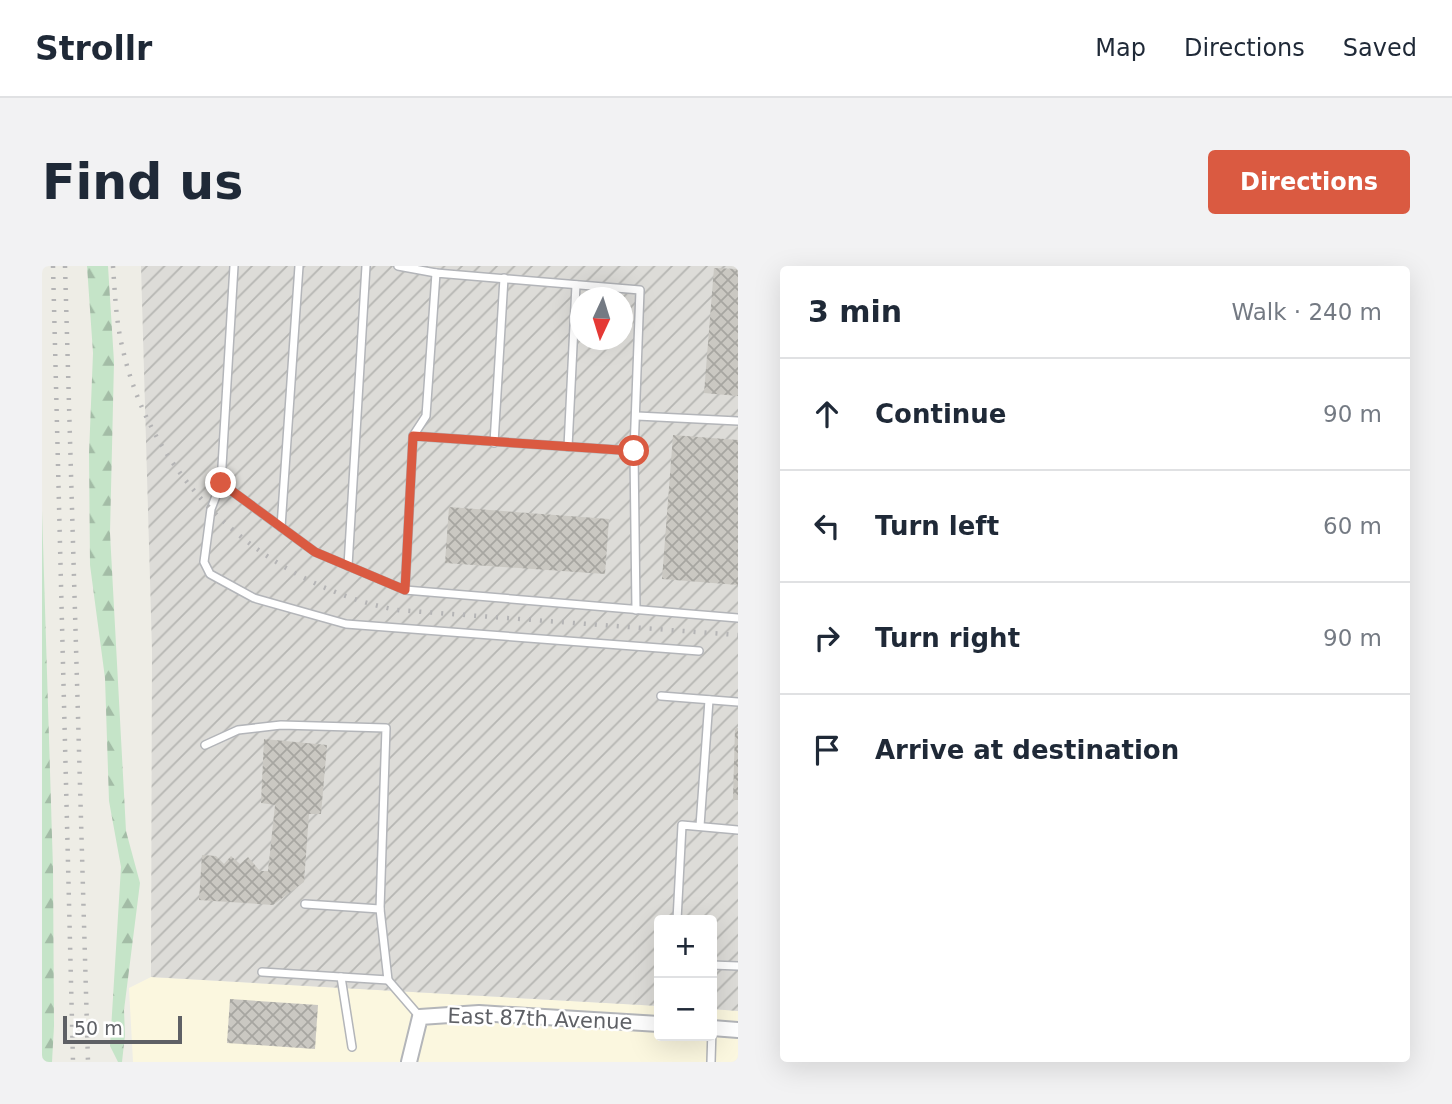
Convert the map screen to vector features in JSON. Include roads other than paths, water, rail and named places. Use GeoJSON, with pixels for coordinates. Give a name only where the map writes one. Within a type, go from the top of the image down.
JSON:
{"type":"FeatureCollection","features":[{"type":"Feature","properties":{"kind":"street","name":"East 87th Avenue"},"geometry":{"type":"LineString","coordinates":[[420,1017],[479,1013],[654,1024]]}},
{"type":"Feature","properties":{"kind":"street"},"geometry":{"type":"LineString","coordinates":[[409,1062],[420,1017]]}},
{"type":"Feature","properties":{"kind":"street"},"geometry":{"type":"LineString","coordinates":[[717,1028],[738,1030]]}},
{"type":"Feature","properties":{"kind":"lane"},"geometry":{"type":"LineString","coordinates":[[234,266],[221,483],[211,509],[204,562],[210,574],[254,598],[346,624],[699,651]]}},
{"type":"Feature","properties":{"kind":"lane"},"geometry":{"type":"LineString","coordinates":[[281,527],[299,266]]}},
{"type":"Feature","properties":{"kind":"lane"},"geometry":{"type":"LineString","coordinates":[[348,566],[366,266]]}},
{"type":"Feature","properties":{"kind":"lane"},"geometry":{"type":"LineString","coordinates":[[398,266],[436,273],[640,290],[634,451],[636,610]]}},
{"type":"Feature","properties":{"kind":"lane"},"geometry":{"type":"LineString","coordinates":[[405,590],[413,436],[426,416],[436,273]]}},
{"type":"Feature","properties":{"kind":"lane"},"geometry":{"type":"LineString","coordinates":[[494,443],[503,278]]}},
{"type":"Feature","properties":{"kind":"lane"},"geometry":{"type":"LineString","coordinates":[[568,447],[576,285]]}},
{"type":"Feature","properties":{"kind":"lane"},"geometry":{"type":"LineString","coordinates":[[637,416],[738,421]]}},
{"type":"Feature","properties":{"kind":"lane"},"geometry":{"type":"LineString","coordinates":[[413,436],[634,451]]}},
{"type":"Feature","properties":{"kind":"lane"},"geometry":{"type":"LineString","coordinates":[[221,483],[315,552],[405,590],[738,618]]}},
{"type":"Feature","properties":{"kind":"lane"},"geometry":{"type":"LineString","coordinates":[[661,696],[738,702]]}},
{"type":"Feature","properties":{"kind":"lane"},"geometry":{"type":"LineString","coordinates":[[700,826],[709,700]]}},
{"type":"Feature","properties":{"kind":"lane"},"geometry":{"type":"LineString","coordinates":[[205,745],[238,730],[281,724],[386,728],[380,909],[388,980],[420,1017]]}},
{"type":"Feature","properties":{"kind":"lane"},"geometry":{"type":"LineString","coordinates":[[677,915],[682,825],[738,830]]}},
{"type":"Feature","properties":{"kind":"lane"},"geometry":{"type":"LineString","coordinates":[[305,904],[380,909]]}},
{"type":"Feature","properties":{"kind":"lane"},"geometry":{"type":"LineString","coordinates":[[717,964],[738,966]]}},
{"type":"Feature","properties":{"kind":"lane"},"geometry":{"type":"LineString","coordinates":[[262,972],[388,980]]}},
{"type":"Feature","properties":{"kind":"lane"},"geometry":{"type":"LineString","coordinates":[[341,977],[352,1047]]}},
{"type":"Feature","properties":{"kind":"lane"},"geometry":{"type":"LineString","coordinates":[[711,1062],[712,1041]]}},
{"type":"Feature","properties":{"kind":"railway"},"geometry":{"type":"LineString","coordinates":[[53,266],[73,1062]]}},
{"type":"Feature","properties":{"kind":"railway"},"geometry":{"type":"LineString","coordinates":[[65,266],[88,1062]]}},
{"type":"Feature","properties":{"kind":"railway"},"geometry":{"type":"LineString","coordinates":[[113,266],[117,319],[123,350],[138,398],[160,443],[188,484],[222,520],[261,552],[303,577],[349,597],[397,610],[738,635]]}}]}
